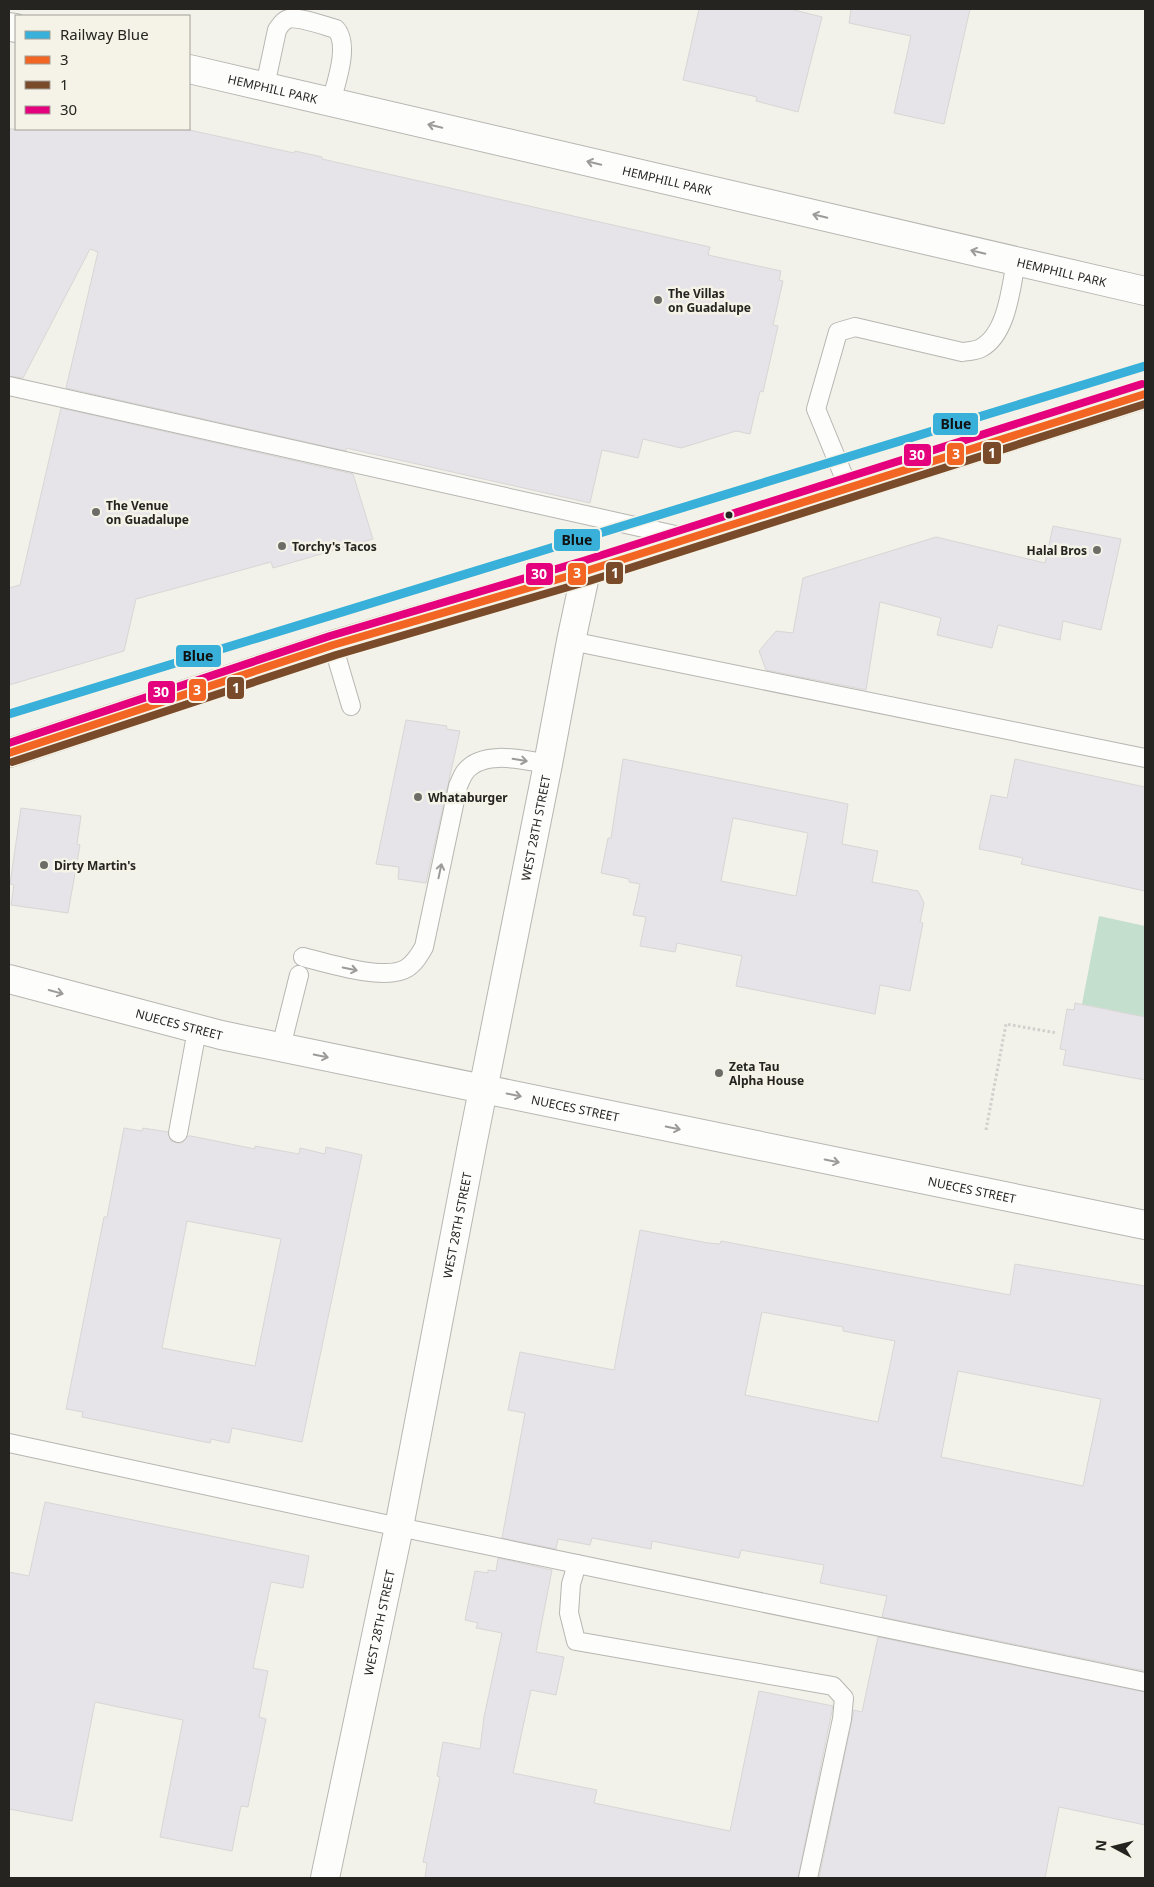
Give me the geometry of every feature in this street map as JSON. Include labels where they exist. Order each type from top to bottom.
[{"type":"main road","points":[[9,753],[333,645],[586,571],[1145,394]]},
{"type":"street","name":"HEMPHILL PARK","points":[[190,68],[1145,291]]},
{"type":"street","name":"WEST 28TH STREET","points":[[326,1878],[399,1527],[483,1089],[586,571]]},
{"type":"street","name":"NUECES STREET","points":[[9,979],[197,1030],[1145,1225]]},
{"type":"lane","points":[[265,86],[277,30],[289,18],[298,19],[336,30],[340,34],[343,46],[331,102]]},
{"type":"lane","points":[[849,489],[816,409],[838,332],[855,327],[962,352],[980,349],[995,338],[1003,320],[1016,261]]},
{"type":"lane","points":[[9,386],[689,539]]},
{"type":"lane","points":[[571,641],[1145,758]]},
{"type":"lane","points":[[333,645],[352,706]]},
{"type":"lane","points":[[303,957],[356,970],[393,973],[407,968],[418,958],[424,947],[458,786],[465,772],[476,763],[493,758],[513,758],[548,764]]},
{"type":"lane","points":[[280,1047],[299,975]]},
{"type":"lane","points":[[178,1133],[197,1030]]},
{"type":"lane","points":[[9,1444],[1145,1682]]},
{"type":"lane","points":[[577,1564],[571,1584],[568,1613],[576,1641],[833,1686],[844,1698],[842,1719],[808,1878]]},
{"type":"path","points":[[986,1130],[1006,1024],[1057,1033]]},
{"type":"green space","points":[[1099,916],[1145,926],[1145,1017],[1082,1004]]},
{"type":"building","points":[[699,9],[790,9],[822,17],[798,112],[756,101],[757,97],[683,80]]},
{"type":"building","points":[[851,9],[970,9],[944,124],[894,113],[911,36],[849,23]]},
{"type":"building","name":"The Villas on Guadalupe","points":[[9,129],[190,130],[294,153],[295,151],[322,157],[322,159],[710,247],[708,255],[781,271],[779,280],[783,281],[773,325],[778,326],[763,392],[760,391],[750,434],[736,431],[681,448],[643,439],[638,458],[602,450],[590,503],[346,448],[346,451],[66,388],[98,252],[90,249],[23,378],[9,376]]},
{"type":"building","points":[[61,408],[353,474],[373,539],[273,568],[271,562],[136,599],[124,651],[9,685],[9,588],[20,585]]},
{"type":"building","points":[[1053,526],[1121,539],[1101,630],[1063,621],[1060,640],[998,625],[992,648],[937,635],[941,618],[880,602],[866,690],[766,670],[759,651],[776,631],[793,633],[803,578],[936,537],[1045,563]]},
{"type":"building","name":"Whataburger","points":[[406,720],[447,726],[446,729],[460,731],[426,883],[398,879],[399,867],[376,864]]},
{"type":"building","points":[[623,759],[848,804],[842,844],[878,851],[872,882],[918,891],[924,903],[920,922],[923,923],[910,991],[880,985],[875,1014],[736,986],[742,956],[677,943],[675,952],[640,946],[646,917],[633,915],[640,884],[629,882],[629,879],[601,873],[608,838],[611,838]],"holes":[[[733,818],[808,833],[796,896],[721,881]]]},
{"type":"building","points":[[1015,759],[1145,787],[1145,891],[1021,864],[1023,858],[979,849],[991,795],[1007,798]]},
{"type":"building","name":"Dirty Martin's","points":[[21,808],[81,816],[77,844],[80,845],[68,913],[11,905],[14,885],[10,884]]},
{"type":"building","points":[[1075,1003],[1145,1017],[1145,1080],[1063,1065],[1066,1050],[1060,1049],[1067,1009],[1074,1010]]},
{"type":"building","points":[[124,1128],[142,1131],[143,1128],[168,1132],[171,1141],[177,1143],[182,1143],[188,1136],[191,1136],[255,1149],[255,1146],[299,1154],[300,1148],[325,1154],[326,1147],[362,1155],[302,1442],[232,1428],[229,1443],[211,1439],[210,1443],[82,1417],[83,1412],[66,1409],[104,1217],[107,1217]],"holes":[[[187,1221],[281,1239],[255,1366],[162,1348]]]},
{"type":"building","points":[[640,1230],[708,1243],[720,1244],[721,1241],[1010,1295],[1015,1264],[1145,1286],[1145,1671],[882,1617],[887,1596],[820,1583],[824,1565],[741,1550],[739,1558],[652,1541],[651,1549],[592,1538],[590,1545],[558,1539],[556,1549],[502,1538],[525,1413],[508,1410],[520,1352],[614,1370]],"holes":[[[762,1312],[843,1327],[843,1331],[895,1341],[878,1422],[745,1395]],[[958,1371],[1101,1399],[1083,1486],[941,1457]]]},
{"type":"building","points":[[45,1502],[309,1556],[303,1588],[271,1582],[253,1668],[268,1671],[259,1717],[266,1719],[248,1807],[241,1806],[232,1851],[160,1837],[183,1720],[95,1702],[72,1821],[9,1809],[9,1572],[29,1576]]},
{"type":"building","points":[[498,1558],[552,1570],[536,1652],[564,1657],[556,1695],[531,1690],[513,1773],[597,1790],[594,1803],[730,1831],[759,1691],[833,1706],[798,1878],[425,1878],[427,1863],[423,1862],[440,1777],[437,1776],[443,1742],[480,1749],[484,1717],[502,1633],[476,1628],[478,1623],[465,1620],[475,1571],[488,1573],[488,1570],[496,1571]]},
{"type":"building","points":[[878,1637],[1145,1692],[1145,1825],[1059,1807],[1045,1878],[819,1878],[854,1710],[862,1712]]},
{"type":"rail line","name":"Blue","points":[[9,714],[1145,366]]},
{"type":"transit line","name":"30","points":[[9,743],[330,636],[583,561],[1142,384]]},
{"type":"transit line","name":"3","points":[[9,753],[333,645],[586,571],[1145,394]]},
{"type":"transit line","name":"1","points":[[12,762],[336,655],[589,581],[1145,404]]},
{"type":"place","name":"The Villas on Guadalupe","points":[[658,300]]},
{"type":"place","name":"The Venue on Guadalupe","points":[[96,512]]},
{"type":"place","name":"Torchy's Tacos","points":[[282,546]]},
{"type":"place","name":"Halal Bros","points":[[1097,550]]},
{"type":"place","name":"Whataburger","points":[[418,797]]},
{"type":"place","name":"Dirty Martin's","points":[[44,865]]},
{"type":"place","name":"Zeta Tau Alpha House","points":[[719,1073]]}]
